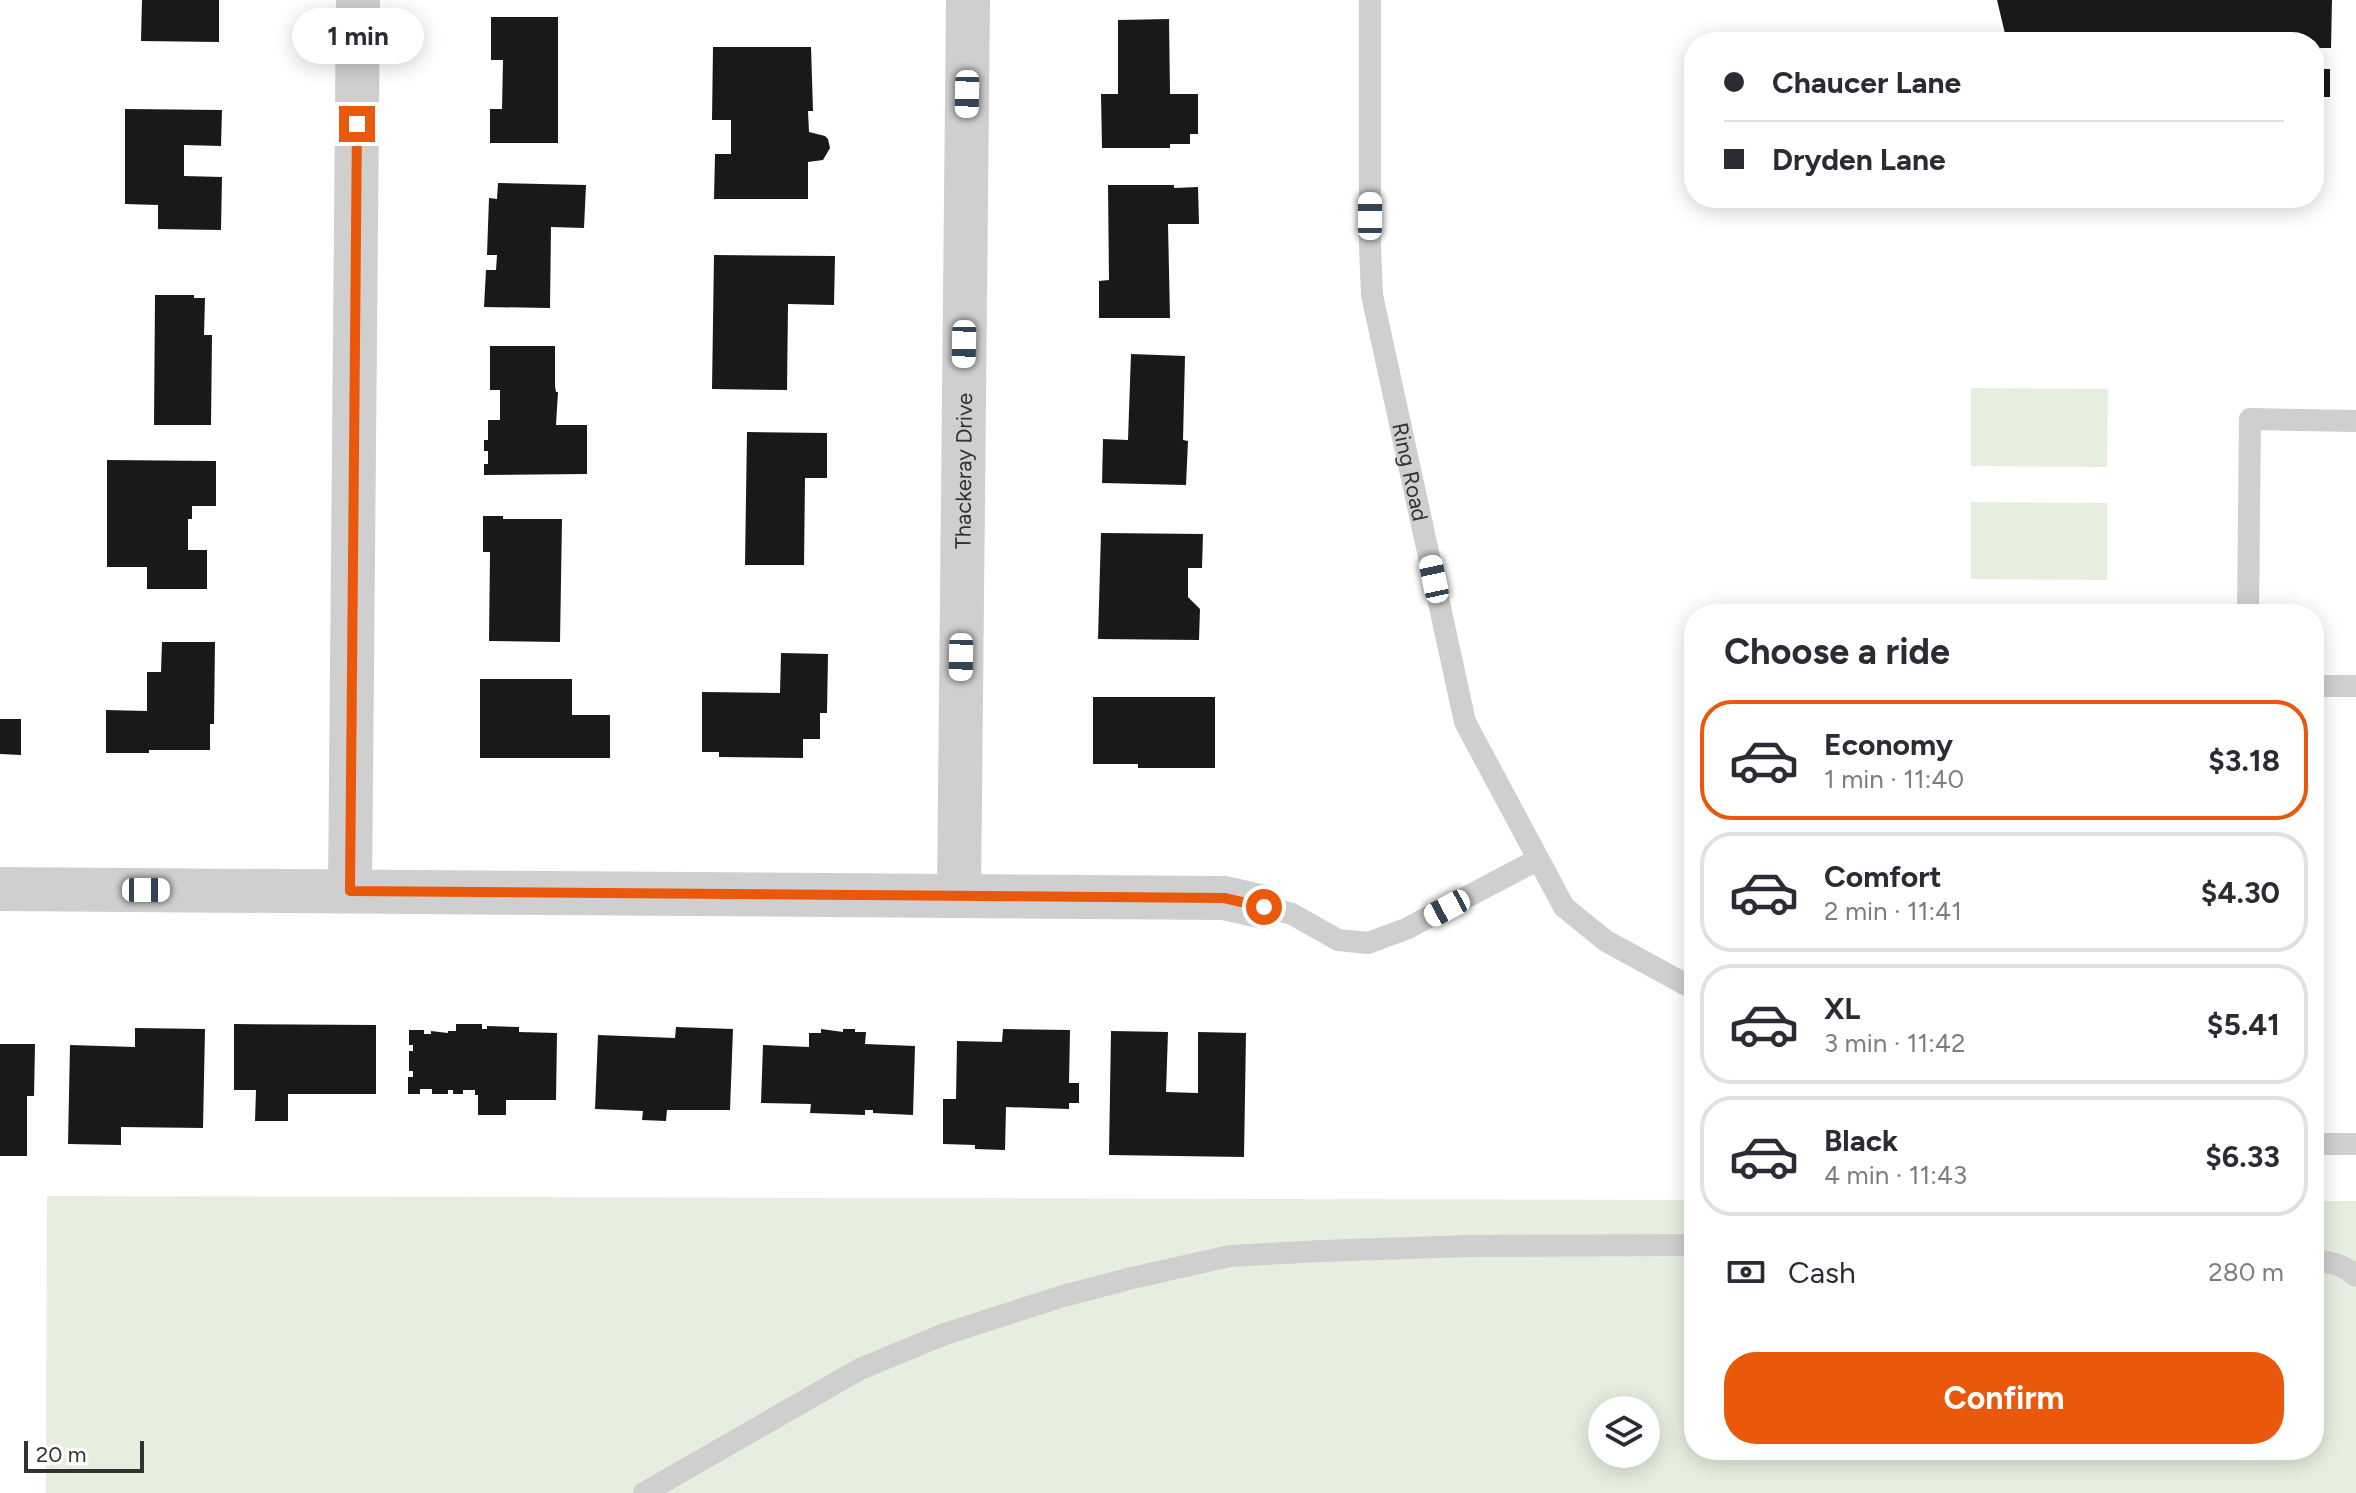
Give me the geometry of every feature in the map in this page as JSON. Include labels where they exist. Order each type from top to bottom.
[{"type":"street","points":[[350,891],[358,0]]},
{"type":"street","name":"Thackeray Drive","points":[[959,895],[968,0]]},
{"type":"street","points":[[0,889],[1224,898],[1264,907]]},
{"type":"lane","name":"Ring Road","points":[[1370,0],[1372,295],[1465,722],[1564,907],[1606,941],[1684,984]]},
{"type":"lane","points":[[2248,604],[2250,419],[2356,421]]},
{"type":"lane","points":[[2324,686],[2356,686]]},
{"type":"lane","points":[[1264,907],[1292,914],[1338,940],[1368,943],[1406,929],[1537,860]]},
{"type":"lane","points":[[2324,1144],[2356,1144]]},
{"type":"lane","points":[[644,1493],[860,1369],[960,1329],[1132,1278],[1230,1256],[1468,1246],[1684,1245]]},
{"type":"lane","points":[[2324,1261],[2356,1276]]},
{"type":"green space","points":[[1971,388],[2108,389],[2107,467],[1971,466]]},
{"type":"green space","points":[[1971,502],[2107,503],[2107,580],[1971,579]]},
{"type":"green space","points":[[47,1196],[1684,1200],[1684,1460],[2324,1460],[2324,1201],[2356,1201],[2356,1493],[46,1493]]},
{"type":"building","points":[[142,0],[219,0],[219,42],[141,41]]},
{"type":"building","points":[[1997,0],[2332,0],[2331,48],[2324,48],[2324,32],[2005,32]]},
{"type":"building","points":[[491,17],[558,17],[558,143],[490,143],[490,109],[502,109],[503,60],[491,60]]},
{"type":"building","points":[[1169,19],[1170,94],[1198,94],[1198,134],[1190,134],[1190,144],[1170,144],[1170,148],[1102,148],[1101,94],[1118,94],[1118,20]]},
{"type":"building","points":[[713,47],[811,47],[813,111],[808,111],[809,132],[825,136],[830,148],[823,160],[808,162],[808,199],[714,199],[715,154],[731,154],[731,120],[712,120]]},
{"type":"building","points":[[2324,69],[2330,69],[2330,97],[2324,97]]},
{"type":"building","points":[[125,109],[222,110],[221,146],[184,145],[184,176],[222,177],[221,230],[158,229],[158,205],[125,204]]},
{"type":"building","points":[[498,183],[586,185],[584,228],[551,227],[550,308],[484,307],[486,270],[496,270],[497,255],[487,255],[489,198],[497,199]]},
{"type":"building","points":[[1108,185],[1198,187],[1199,224],[1168,224],[1170,318],[1099,318],[1099,281],[1109,280]]},
{"type":"building","points":[[714,255],[835,256],[834,305],[788,304],[787,390],[712,389]]},
{"type":"building","points":[[155,295],[205,298],[204,335],[212,335],[211,425],[154,425]]},
{"type":"building","points":[[490,346],[555,346],[555,386],[558,392],[556,425],[587,425],[587,474],[484,475],[484,464],[488,464],[484,440],[488,440],[488,420],[500,420],[500,390],[490,390]]},
{"type":"building","points":[[1131,354],[1185,356],[1183,440],[1188,441],[1186,485],[1102,483],[1103,439],[1128,440]]},
{"type":"building","points":[[747,432],[827,433],[827,478],[805,478],[804,565],[745,565]]},
{"type":"building","points":[[107,460],[216,461],[216,506],[192,506],[192,519],[188,519],[188,550],[207,550],[207,589],[147,589],[147,567],[107,567]]},
{"type":"building","points":[[483,516],[562,519],[560,642],[489,641],[490,552],[483,552]]},
{"type":"building","points":[[1101,533],[1203,534],[1202,568],[1188,568],[1188,597],[1200,609],[1199,640],[1098,639]]},
{"type":"building","points":[[162,642],[215,642],[214,724],[210,724],[210,750],[106,753],[106,710],[147,711],[147,672],[161,672]]},
{"type":"building","points":[[781,653],[828,654],[827,713],[820,713],[820,739],[803,739],[803,758],[719,757],[719,752],[702,752],[702,692],[780,693]]},
{"type":"building","points":[[480,679],[572,679],[572,715],[610,715],[610,758],[480,758]]},
{"type":"building","points":[[1093,697],[1215,697],[1215,768],[1138,768],[1138,764],[1093,764]]},
{"type":"building","points":[[0,719],[21,719],[21,755],[0,754]]},
{"type":"building","points":[[234,1024],[376,1025],[376,1094],[288,1094],[288,1121],[255,1121],[256,1090],[234,1090]]},
{"type":"building","points":[[456,1024],[482,1024],[482,1029],[487,1029],[487,1026],[519,1027],[519,1032],[557,1033],[556,1100],[506,1100],[506,1115],[478,1115],[475,1090],[463,1090],[463,1094],[453,1094],[453,1090],[448,1090],[448,1094],[432,1094],[432,1089],[420,1089],[420,1094],[408,1094],[408,1077],[413,1077],[413,1071],[409,1071],[409,1051],[413,1051],[413,1045],[409,1045],[409,1030],[424,1030],[424,1034],[431,1034],[431,1031],[448,1033],[456,1031]]},
{"type":"building","points":[[676,1027],[733,1029],[730,1110],[667,1110],[666,1121],[642,1120],[643,1111],[595,1109],[598,1035],[675,1038]]},
{"type":"building","points":[[135,1028],[205,1029],[203,1128],[121,1127],[121,1145],[68,1144],[70,1045],[135,1047]]},
{"type":"building","points":[[821,1029],[866,1032],[865,1044],[915,1046],[913,1115],[873,1113],[873,1110],[865,1110],[865,1115],[810,1113],[811,1104],[761,1103],[763,1045],[809,1047],[809,1033],[821,1033]]},
{"type":"building","points":[[1003,1029],[1070,1030],[1069,1083],[1079,1083],[1079,1103],[1069,1103],[1069,1109],[1006,1107],[1005,1150],[943,1144],[943,1099],[956,1099],[957,1041],[1002,1042]]},
{"type":"building","points":[[1111,1031],[1168,1032],[1166,1092],[1198,1093],[1198,1032],[1246,1033],[1244,1157],[1109,1155]]},
{"type":"building","points":[[0,1044],[35,1044],[34,1096],[27,1096],[27,1156],[0,1156]]},
{"type":"route","points":[[357,124],[350,891],[1224,898],[1264,907]]}]
